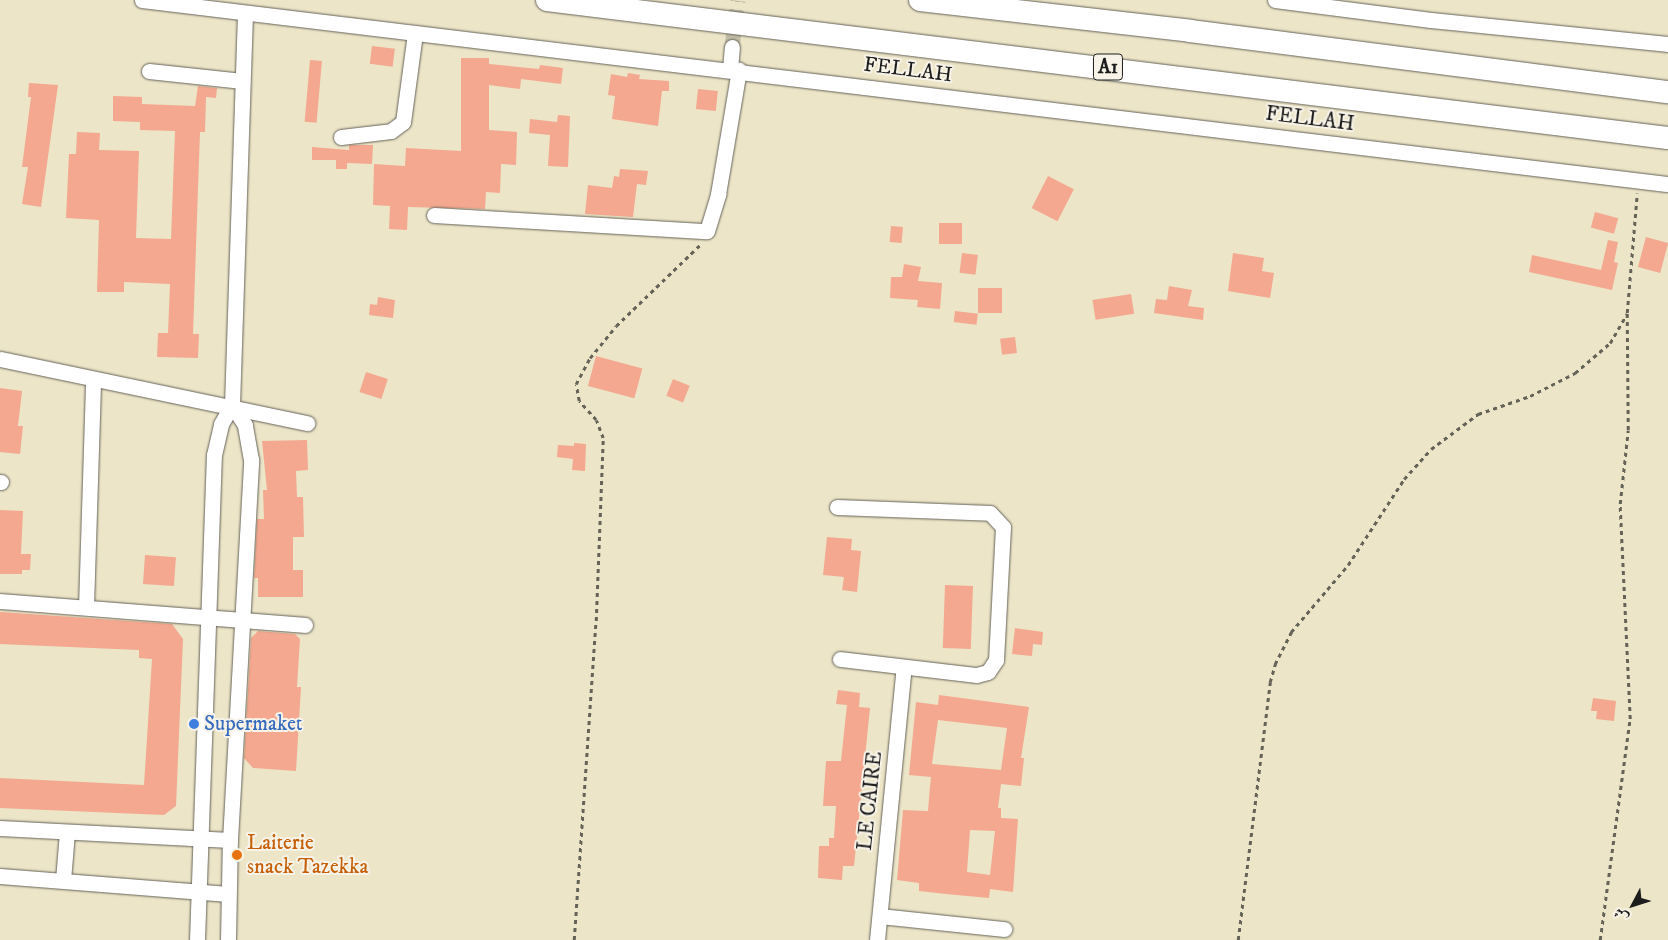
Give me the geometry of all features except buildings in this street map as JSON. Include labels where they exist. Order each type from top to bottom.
[{"type":"highway","name":"A1","points":[[547,0],[1668,138]]},
{"type":"highway","name":"A1","points":[[920,0],[1190,31],[1668,92]]},
{"type":"street","name":"FELLAH","points":[[142,0],[245,14],[734,70],[1668,184]]},
{"type":"street","points":[[1275,0],[1431,20],[1668,44]]},
{"type":"street","points":[[196,940],[215,444],[221,424],[232,405],[245,14]]},
{"type":"street","points":[[341,137],[391,131],[403,122],[415,33]]},
{"type":"street","points":[[434,215],[707,231],[718,194],[734,70],[732,47]]},
{"type":"street","points":[[149,71],[242,81]]},
{"type":"street","points":[[0,359],[93,379],[232,405],[307,423]]},
{"type":"street","points":[[86,607],[93,379]]},
{"type":"street","points":[[228,940],[230,840],[251,448],[245,425],[232,405]]},
{"type":"street","points":[[837,507],[990,513],[1004,527],[996,660],[992,668],[976,675],[840,659]]},
{"type":"street","points":[[0,601],[305,625]]},
{"type":"street","name":"LE CAIRE","points":[[877,940],[904,667]]},
{"type":"street","points":[[0,828],[230,840]]},
{"type":"street","points":[[63,880],[67,832]]},
{"type":"street","points":[[0,876],[228,894]]},
{"type":"street","points":[[880,916],[1004,929]]},
{"type":"path","points":[[1600,940],[1630,719],[1620,504],[1628,430],[1627,313],[1638,180]]},
{"type":"path","points":[[574,940],[596,621],[603,438],[596,420],[579,401],[576,384],[601,343],[697,250],[707,231]]},
{"type":"path","points":[[1238,940],[1270,682],[1275,664],[1292,632],[1348,565],[1404,479],[1431,449],[1478,414],[1530,396],[1575,374],[1610,343],[1627,313]]},
{"type":"tunnel","points":[[732,47],[738,0]]},
{"type":"place","name":"Supermaket","points":[[194,724]]},
{"type":"place","name":"Laiterie snack Tazekka","points":[[237,855]]}]
